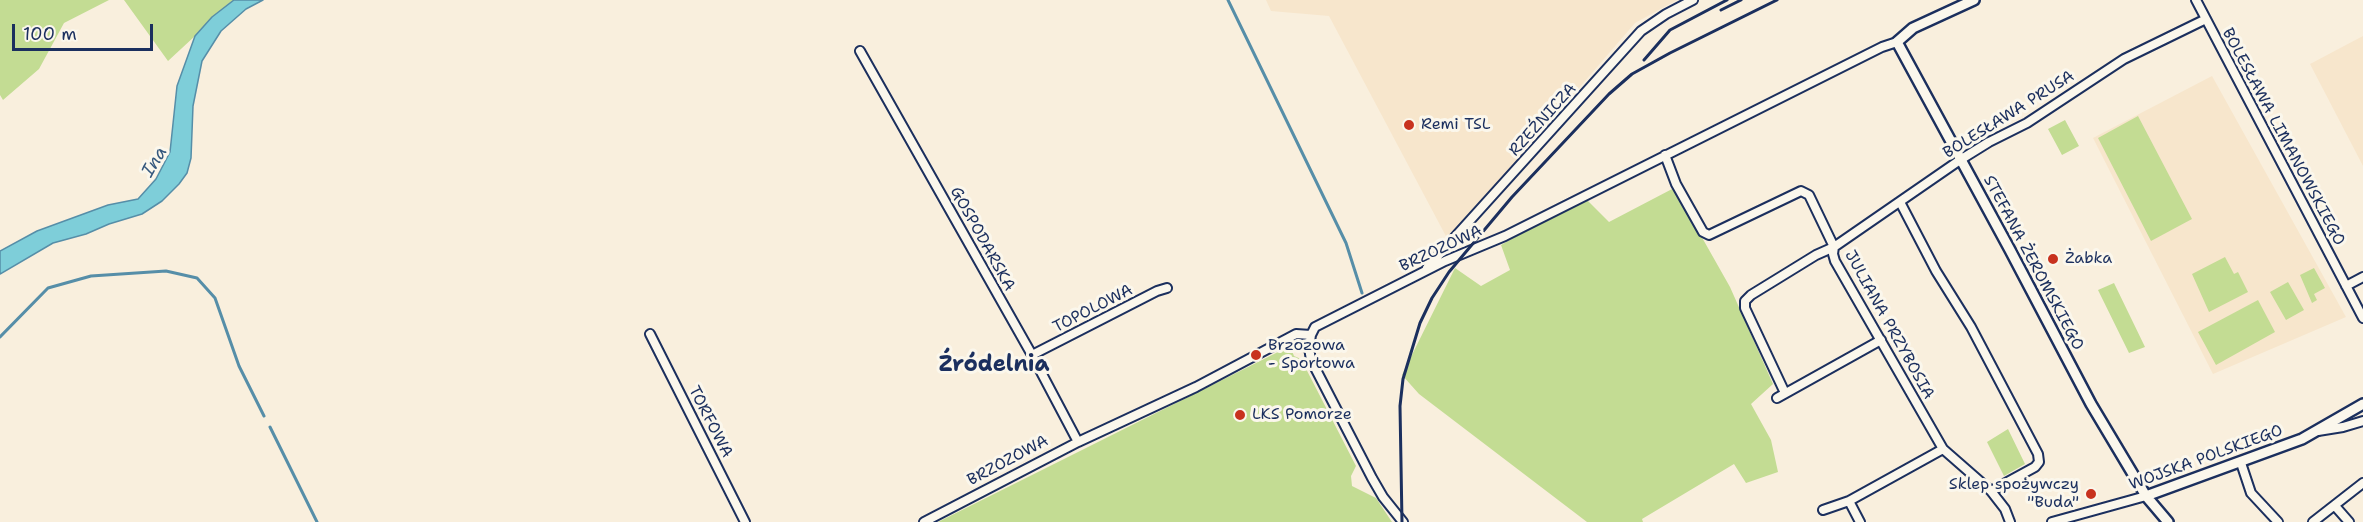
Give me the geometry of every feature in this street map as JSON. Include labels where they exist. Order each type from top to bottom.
[{"type":"street","name":"RZEŹNICZA","points":[[1424,272],[1641,31],[1666,14],[1693,0]]},
{"type":"street","name":"BRZOZOWA","points":[[924,522],[1078,442],[1196,387],[1296,334],[1311,335],[1315,327],[1424,272],[1505,236],[1882,47],[1897,42],[1913,28],[1974,0]]},
{"type":"street","name":"BOLESŁAWA LIMANOWSKIEGO","points":[[2196,0],[2363,318]]},
{"type":"street","name":"BOLESŁAWA PRUSA","points":[[1785,393],[1745,308],[1745,301],[1751,295],[1834,247],[1960,160],[2027,123],[2124,59],[2206,19]]},
{"type":"street","name":"STEFANA ŻEROMSKIEGO","points":[[1897,42],[2076,376],[2146,496],[2168,522]]},
{"type":"street","name":"GOSPODARSKA","points":[[860,51],[1032,355],[1078,442]]},
{"type":"street","name":"JULIANA PRZYBOSIA","points":[[1665,155],[1676,184],[1703,232],[1709,235],[1801,191],[1809,195],[1834,247],[1835,261],[1943,449],[1991,491],[2005,509],[2010,522]]},
{"type":"street","points":[[1900,202],[1936,271],[1971,327],[2038,454],[2039,462],[2035,467],[1991,491]]},
{"type":"street","points":[[2346,286],[2363,277]]},
{"type":"street","name":"TOPOLOWA","points":[[1032,355],[1167,288]]},
{"type":"street","name":"TORFOWA","points":[[650,334],[745,522]]},
{"type":"street","points":[[1311,335],[1309,348],[1311,360],[1372,478],[1383,497],[1403,522]]},
{"type":"street","points":[[1777,398],[1881,340]]},
{"type":"street","name":"WOJSKA POLSKIEGO","points":[[2052,522],[2146,496],[2241,463],[2318,431],[2363,404]]},
{"type":"street","points":[[2318,431],[2343,428],[2363,421]]},
{"type":"street","points":[[1823,510],[1849,501],[1943,449]]},
{"type":"street","points":[[2241,463],[2251,494],[2278,522]]},
{"type":"street","points":[[2313,522],[2363,483]]},
{"type":"street","points":[[1849,501],[1860,522]]},
{"type":"street","points":[[2335,506],[2349,522]]},
{"type":"shaded area","points":[[1266,0],[1677,0],[1635,23],[1448,240],[1329,16],[1271,11]]},
{"type":"shaded area","points":[[2363,36],[2363,166],[2310,64]]},
{"type":"shaded area","points":[[2212,76],[2346,317],[2213,374],[2093,138]]},
{"type":"green space","points":[[0,0],[109,0],[64,23],[39,69],[3,100],[0,95]]},
{"type":"green space","points":[[124,0],[234,0],[212,17],[168,61]]},
{"type":"green space","points":[[2138,116],[2192,219],[2151,241],[2098,138]]},
{"type":"green space","points":[[2065,120],[2079,146],[2062,155],[2048,129]]},
{"type":"green space","points":[[1674,188],[1730,287],[1773,384],[1751,404],[1771,440],[1778,472],[1746,483],[1734,464],[1642,519],[1643,522],[1587,522],[1419,394],[1402,375],[1455,268],[1481,286],[1510,270],[1501,245],[1585,198],[1609,222]]},
{"type":"green space","points":[[2225,257],[2234,274],[2238,272],[2248,292],[2209,312],[2192,274]]},
{"type":"green space","points":[[2314,268],[2325,288],[2314,294],[2317,300],[2312,303],[2300,275]]},
{"type":"green space","points":[[2288,282],[2304,310],[2286,320],[2270,292]]},
{"type":"green space","points":[[2114,283],[2145,347],[2129,353],[2098,290]]},
{"type":"green space","points":[[2258,300],[2275,332],[2216,365],[2198,332]]},
{"type":"green space","name":"LKS Pomorze","points":[[1290,346],[1294,356],[1301,359],[1356,466],[1351,476],[1352,486],[1376,498],[1392,522],[938,522]]},
{"type":"green space","points":[[2008,429],[2025,464],[2004,476],[1987,442]]},
{"type":"water","points":[[234,0],[263,0],[246,9],[221,31],[202,61],[193,106],[191,158],[187,173],[179,184],[162,201],[142,214],[53,243],[0,274],[0,251],[37,231],[108,205],[138,199],[156,179],[170,152],[177,86],[195,36],[212,17]]},
{"type":"waterway","points":[[1228,0],[1346,243],[1362,293]]},
{"type":"waterway","points":[[0,337],[48,288],[91,276],[166,271],[197,278],[215,298],[239,366],[264,416]]},
{"type":"waterway","points":[[270,427],[317,522]]},
{"type":"railway","points":[[1644,60],[1670,30],[1727,0]]},
{"type":"railway","points":[[1721,10],[1741,0]]},
{"type":"railway","points":[[1402,522],[1400,406],[1403,379],[1420,323],[1432,298],[1449,272],[1512,197],[1609,94],[1632,74],[1777,0]]},
{"type":"place","name":"Remi TSL","points":[[1409,125]]},
{"type":"place","name":"Żabka","points":[[2053,259]]},
{"type":"place","name":"Brzozowa - Sportowa","points":[[1256,355]]},
{"type":"place","name":"LKS Pomorze","points":[[1240,415]]},
{"type":"place","name":"Sklep spożywczy \"Buda\"","points":[[2091,494]]},
{"type":"district","name":"Źródelnia","points":[[994,365]]},
{"type":"water label","name":"Ina","points":[[155,162]]}]
